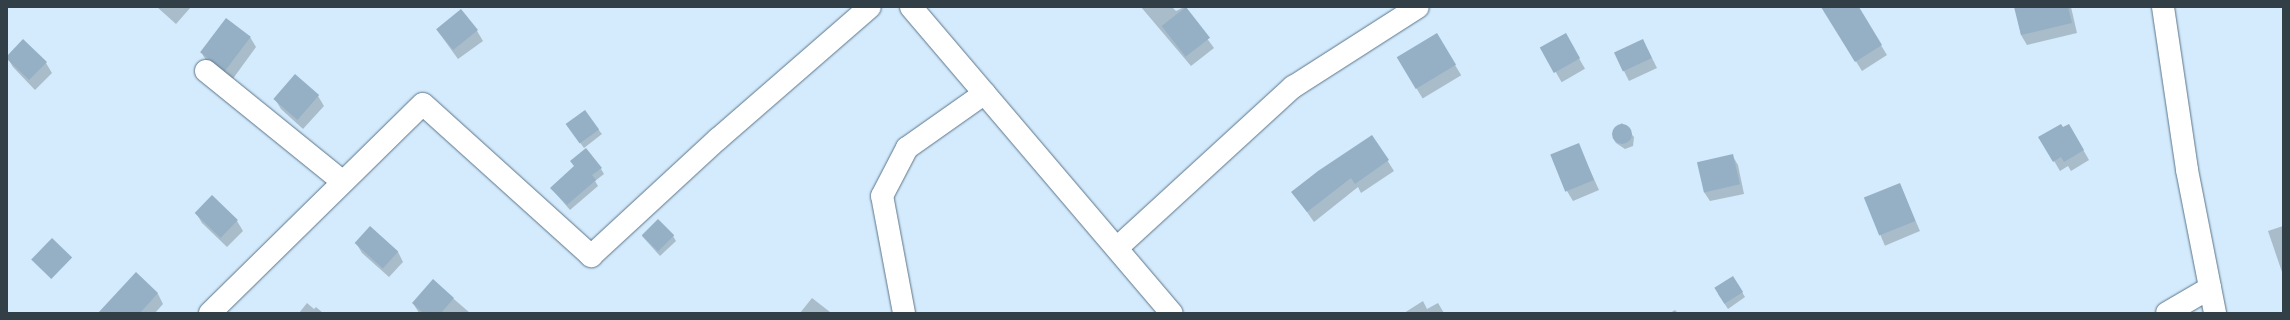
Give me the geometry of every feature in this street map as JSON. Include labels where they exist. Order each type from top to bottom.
[{"type":"street","points":[[210,313],[423,104],[591,256],[718,139],[870,7]]},
{"type":"street","points":[[911,7],[1172,313]]},
{"type":"street","points":[[1117,248],[1293,87],[1418,7]]},
{"type":"street","points":[[2163,7],[2187,170],[2215,313]]},
{"type":"street","points":[[206,71],[342,182]]},
{"type":"street","points":[[904,313],[882,196],[906,148],[985,93]]},
{"type":"street","points":[[2167,313],[2210,288]]},
{"type":"building","points":[[1186,7],[1210,38],[1186,57],[1162,26]]},
{"type":"building","points":[[1821,7],[1859,7],[1882,45],[1855,62]]},
{"type":"building","points":[[2014,7],[2068,7],[2072,23],[2021,35]]},
{"type":"building","points":[[461,9],[478,30],[453,50],[436,29]]},
{"type":"building","points":[[226,18],[251,37],[225,71],[200,52]]},
{"type":"building","points":[[1437,33],[1456,65],[1416,89],[1397,57]]},
{"type":"building","points":[[1566,33],[1580,58],[1554,73],[1540,48]]},
{"type":"building","points":[[23,39],[47,62],[29,80],[7,59],[7,56]]},
{"type":"building","points":[[1643,39],[1652,58],[1623,72],[1614,53]]},
{"type":"building","points":[[295,74],[319,95],[298,120],[273,99]]},
{"type":"building","points":[[585,110],[599,129],[580,144],[566,124]]},
{"type":"building","points":[[1622,124],[1629,127],[1632,134],[1629,141],[1622,144],[1615,141],[1612,134],[1615,127]]},
{"type":"building","points":[[2061,124],[2063,127],[2069,124],[2084,150],[2064,162],[2061,157],[2053,162],[2038,137]]},
{"type":"building","points":[[1372,135],[1389,160],[1355,184],[1351,178],[1307,212],[1291,192],[1318,171]]},
{"type":"building","points":[[1579,143],[1594,180],[1565,192],[1550,155]]},
{"type":"building","points":[[586,148],[602,168],[592,175],[596,180],[567,205],[550,188],[574,166],[570,161]]},
{"type":"building","points":[[1733,154],[1740,184],[1704,193],[1697,162]]},
{"type":"building","points":[[1900,183],[1915,221],[1879,236],[1864,198]]},
{"type":"building","points":[[212,195],[238,220],[221,238],[195,213]]},
{"type":"building","points":[[658,219],[674,235],[658,252],[642,235]]},
{"type":"building","points":[[370,226],[398,251],[383,269],[355,243]]},
{"type":"building","points":[[52,238],[72,257],[51,279],[31,260]]},
{"type":"building","points":[[136,272],[158,293],[140,313],[98,313]]},
{"type":"building","points":[[1733,276],[1743,292],[1724,304],[1714,288]]},
{"type":"building","points":[[433,279],[454,298],[441,313],[423,313],[412,303]]}]
